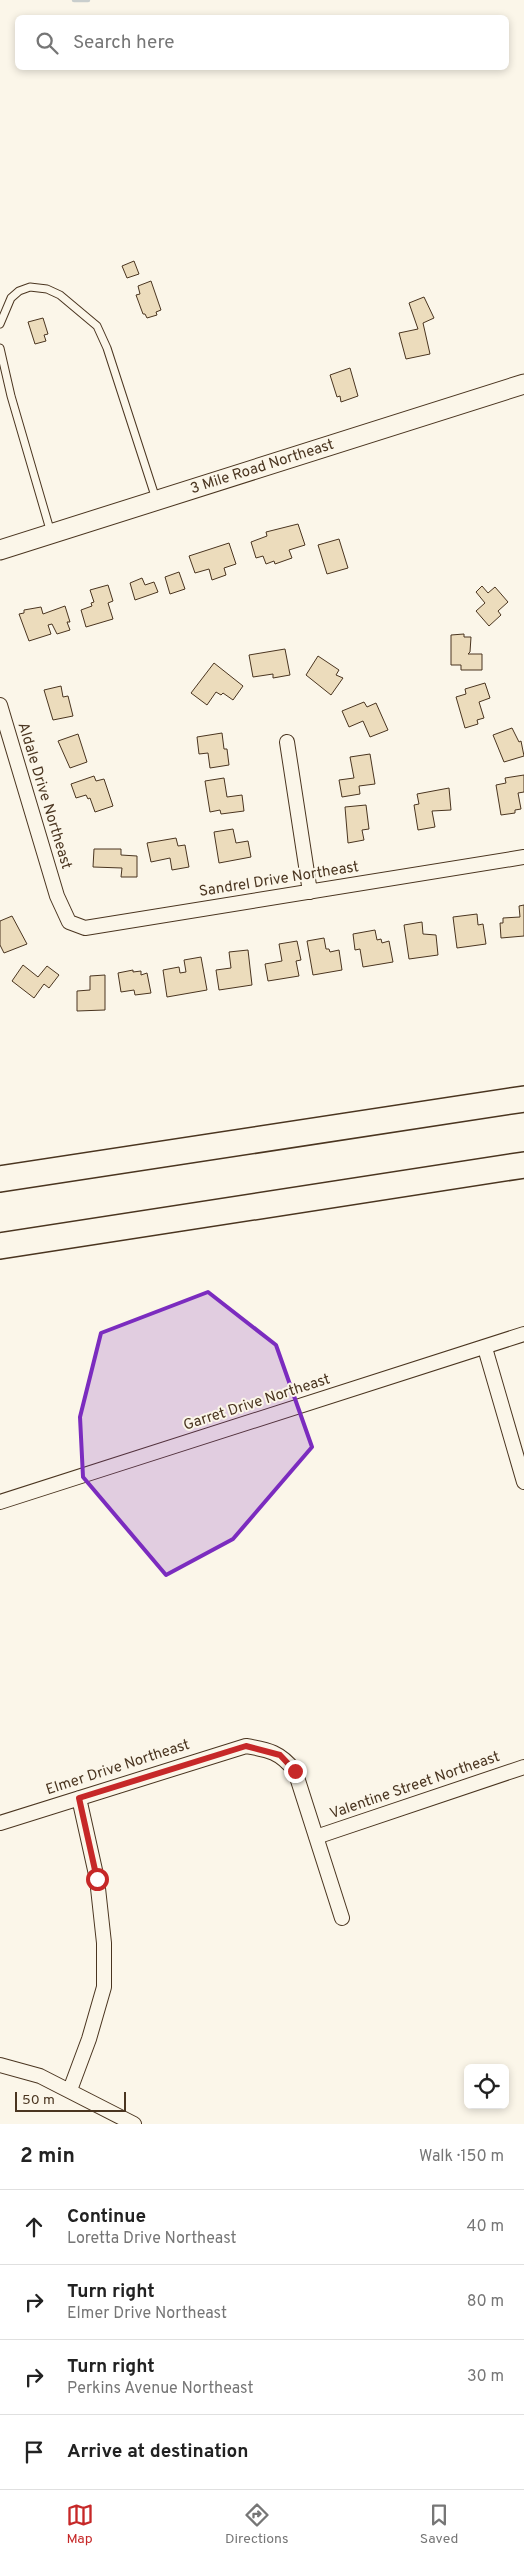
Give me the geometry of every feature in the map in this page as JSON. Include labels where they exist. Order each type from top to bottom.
[{"type":"highway","points":[[0,1179],[524,1099]]},
{"type":"highway","points":[[0,1246],[524,1165]]},
{"type":"main road","name":"3 Mile Road Northeast","points":[[0,550],[524,384]]},
{"type":"street","name":"Aldale Drive Northeast","points":[[0,705],[57,896]]},
{"type":"street","points":[[287,742],[310,892]]},
{"type":"street","name":"Sandrel Drive Northeast","points":[[57,896],[69,922],[85,928],[524,858]]},
{"type":"street","name":"Garret Drive Northeast","points":[[0,1502],[524,1334]]},
{"type":"street","points":[[485,1348],[524,1482]]},
{"type":"street","name":"Elmer Drive Northeast","points":[[0,1823],[246,1746],[268,1750],[286,1760],[295,1771],[316,1836]]},
{"type":"street","name":"Valentine Street Northeast","points":[[316,1836],[524,1767]]},
{"type":"street","points":[[70,2090],[89,2039],[104,1987],[104,1943],[97,1879],[79,1798]]},
{"type":"street","points":[[316,1836],[342,1918]]},
{"type":"street","points":[[0,2065],[40,2076],[134,2124]]},
{"type":"lane","points":[[0,324],[11,298],[19,291],[40,287],[60,295],[97,326],[107,348],[157,501]]},
{"type":"lane","points":[[0,348],[13,404],[51,534]]},
{"type":"highlighted area","points":[[208,1292],[276,1345],[312,1447],[233,1539],[166,1575],[83,1477],[80,1417],[101,1333]]},
{"type":"building","points":[[134,261],[139,274],[127,278],[122,266]]},
{"type":"building","points":[[151,281],[161,310],[156,312],[157,315],[147,318],[143,314],[136,295],[140,294],[138,286]]},
{"type":"building","points":[[424,297],[434,318],[423,323],[430,354],[406,359],[399,333],[418,329],[409,303]]},
{"type":"building","points":[[43,318],[48,334],[44,335],[46,341],[35,344],[28,322]]},
{"type":"building","points":[[350,368],[358,396],[341,402],[340,396],[337,397],[330,375]]},
{"type":"building","points":[[298,524],[305,545],[289,550],[292,558],[275,564],[274,561],[266,564],[263,556],[256,558],[251,542],[267,536],[266,532]]},
{"type":"building","points":[[339,539],[348,568],[327,574],[318,545]]},
{"type":"building","points":[[229,543],[236,564],[224,568],[226,575],[212,580],[209,569],[195,573],[189,556]]},
{"type":"building","points":[[179,572],[185,589],[170,594],[165,577]]},
{"type":"building","points":[[142,578],[145,585],[154,582],[158,592],[135,600],[130,583]]},
{"type":"building","points":[[108,585],[113,601],[108,603],[113,619],[86,627],[81,610],[92,606],[91,603],[94,602],[90,590]]},
{"type":"building","points":[[482,586],[488,593],[495,587],[508,602],[498,611],[501,615],[489,626],[476,611],[485,603],[476,592]]},
{"type":"building","points":[[65,606],[70,622],[67,622],[70,630],[57,634],[52,624],[48,625],[51,634],[29,641],[19,614],[24,613],[24,610],[41,607],[43,614]]},
{"type":"building","points":[[464,634],[464,637],[471,637],[470,652],[468,654],[482,654],[482,670],[461,670],[461,665],[451,665],[451,635]]},
{"type":"building","points":[[285,649],[290,675],[273,678],[273,674],[253,677],[249,655]]},
{"type":"building","points":[[318,656],[339,670],[336,675],[343,678],[331,695],[306,675]]},
{"type":"building","points":[[214,663],[243,686],[233,700],[223,693],[221,695],[216,692],[207,705],[191,693]]},
{"type":"building","points":[[485,683],[490,698],[479,702],[484,718],[477,720],[478,724],[465,728],[456,697],[466,694],[465,689]]},
{"type":"building","points":[[61,686],[63,697],[68,696],[73,716],[53,720],[44,690]]},
{"type":"building","points":[[364,702],[367,707],[376,703],[388,730],[370,737],[363,721],[349,727],[342,711]]},
{"type":"building","points":[[512,728],[519,742],[521,741],[524,756],[504,762],[493,735]]},
{"type":"building","points":[[222,733],[229,765],[210,768],[208,753],[199,754],[197,737]]},
{"type":"building","points":[[78,734],[87,762],[70,768],[58,741]]},
{"type":"building","points":[[370,754],[375,784],[359,786],[360,794],[342,797],[339,780],[354,778],[350,757]]},
{"type":"building","points":[[524,775],[524,792],[518,793],[521,809],[515,810],[515,813],[501,815],[496,785],[506,783],[505,778]]},
{"type":"building","points":[[94,776],[96,781],[104,779],[113,806],[95,812],[90,798],[88,799],[86,795],[76,798],[71,784]]},
{"type":"building","points":[[224,778],[227,797],[242,795],[244,811],[221,814],[220,810],[210,812],[205,781]]},
{"type":"building","points":[[449,788],[451,810],[432,811],[435,827],[418,830],[414,805],[419,804],[417,794]]},
{"type":"building","points":[[366,805],[369,829],[362,830],[364,840],[348,843],[345,807]]},
{"type":"building","points":[[233,829],[236,843],[248,841],[251,857],[219,863],[214,832]]},
{"type":"building","points":[[176,838],[178,846],[185,845],[189,867],[172,870],[170,858],[151,862],[147,843]]},
{"type":"building","points":[[94,849],[121,849],[121,855],[137,856],[137,877],[121,877],[122,868],[93,867]]},
{"type":"building","points":[[524,905],[524,936],[501,938],[500,923],[503,923],[503,918],[520,917],[519,906]]},
{"type":"building","points":[[477,914],[478,925],[483,924],[486,944],[457,948],[453,917]]},
{"type":"building","points":[[12,916],[27,944],[4,953],[0,945],[0,921]]},
{"type":"building","points":[[422,922],[423,934],[436,935],[438,955],[409,959],[404,925]]},
{"type":"building","points":[[375,930],[377,940],[381,939],[382,943],[389,941],[393,962],[363,967],[360,949],[355,950],[353,934]]},
{"type":"building","points":[[324,938],[326,949],[329,949],[330,952],[339,950],[342,970],[313,975],[307,941]]},
{"type":"building","points":[[297,941],[301,960],[296,961],[299,976],[268,981],[265,964],[282,961],[279,944]]},
{"type":"building","points":[[248,950],[252,985],[219,990],[216,970],[231,968],[229,952]]},
{"type":"building","points":[[201,957],[207,990],[167,997],[163,970],[179,967],[180,973],[186,972],[184,960]]},
{"type":"building","points":[[23,965],[38,977],[47,966],[59,975],[49,988],[44,984],[34,998],[12,981]]},
{"type":"building","points":[[133,970],[133,972],[141,971],[141,975],[147,973],[151,993],[135,995],[134,990],[121,992],[118,973]]},
{"type":"building","points":[[105,975],[105,1010],[77,1011],[77,991],[90,990],[90,976]]},
{"type":"waterway","points":[[74,0],[88,0]]},
{"type":"route","points":[[97,1879],[79,1798],[246,1746],[268,1750],[280,1755],[295,1771]]}]
